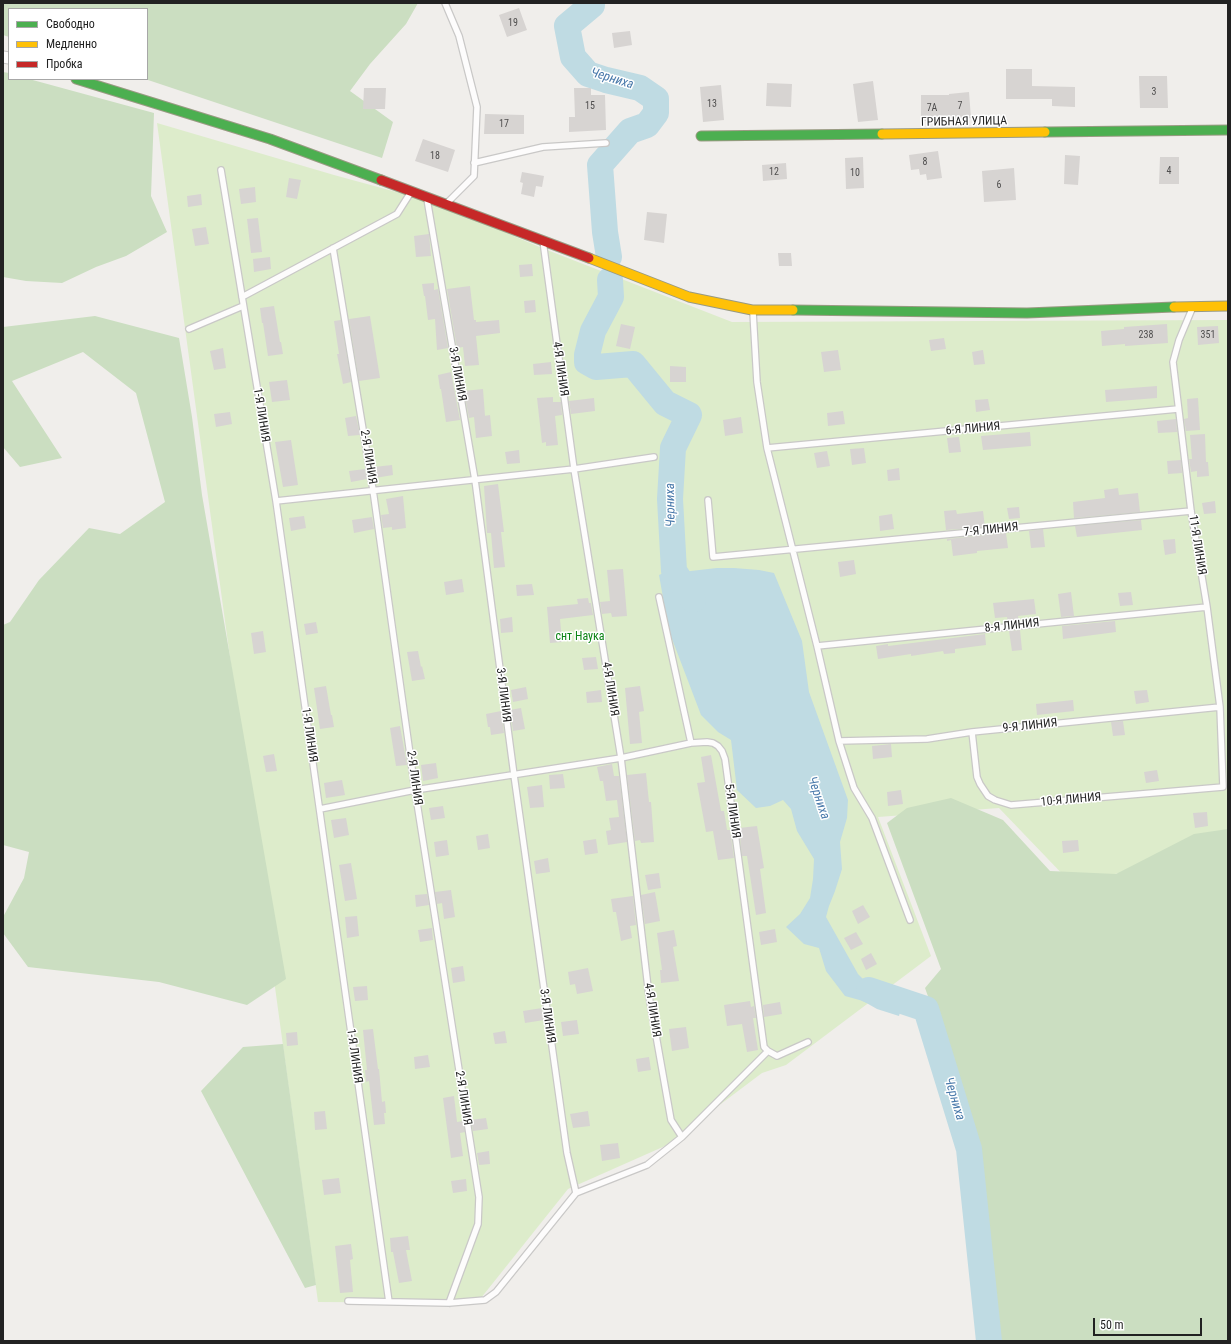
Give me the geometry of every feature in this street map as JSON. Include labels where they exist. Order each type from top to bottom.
[{"type":"street","points":[[79,80],[270,139],[542,240],[689,297],[752,310],[1028,313],[1193,306],[1228,306]]},
{"type":"street","name":"ГРИБНАЯ УЛИЦА","points":[[701,136],[1228,130]]},
{"type":"lane","points":[[445,3],[459,36],[478,107],[474,176],[445,204]]},
{"type":"lane","points":[[474,163],[542,147],[606,143]]},
{"type":"lane","name":"1-Я ЛИНИЯ","points":[[221,170],[276,501],[389,1302]]},
{"type":"lane","points":[[242,297],[397,214],[411,192]]},
{"type":"lane","name":"3-Я ЛИНИЯ","points":[[427,198],[475,480],[514,775],[567,1153],[576,1193]]},
{"type":"lane","name":"4-Я ЛИНИЯ","points":[[542,240],[574,469],[621,758],[649,996],[671,1120],[682,1137]]},
{"type":"lane","name":"2-Я ЛИНИЯ","points":[[333,248],[373,490],[415,790],[479,1197],[478,1224],[449,1303]]},
{"type":"lane","points":[[189,329],[243,306]]},
{"type":"lane","name":"11-Я ЛИНИЯ","points":[[1193,306],[1179,340],[1173,362],[1191,511],[1220,707],[1223,787]]},
{"type":"lane","points":[[752,310],[757,382],[768,448],[839,741],[854,788],[872,818],[910,920]]},
{"type":"lane","name":"6-Я ЛИНИЯ","points":[[768,448],[1178,409]]},
{"type":"lane","points":[[276,501],[574,469],[654,457]]},
{"type":"lane","name":"7-Я ЛИНИЯ","points":[[708,500],[713,557],[792,548],[832,546],[1191,511]]},
{"type":"lane","points":[[320,809],[415,790],[621,758],[691,743],[659,597]]},
{"type":"lane","name":"8-Я ЛИНИЯ","points":[[817,646],[1206,607]]},
{"type":"lane","name":"9-Я ЛИНИЯ","points":[[839,741],[927,739],[972,732],[1220,707]]},
{"type":"lane","name":"10-Я ЛИНИЯ","points":[[972,732],[977,777],[980,784],[988,796],[1011,805],[1223,787]]},
{"type":"lane","name":"5-Я ЛИНИЯ","points":[[691,743],[713,743],[722,751],[725,759],[764,1047],[768,1051]]},
{"type":"lane","points":[[348,1301],[449,1303],[485,1300],[496,1292],[576,1193],[647,1165],[682,1137],[768,1051],[778,1056],[808,1042]]},
{"type":"green space","points":[[3,3],[418,3],[406,24],[370,64],[350,91],[393,122],[382,158],[148,80],[148,8],[8,8],[8,37],[3,35]]},
{"type":"green space","points":[[3,72],[8,73],[8,80],[33,80],[154,113],[151,196],[167,232],[126,256],[96,267],[62,283],[26,281],[3,277]]},
{"type":"green space","name":"снт Наука","points":[[157,123],[334,175],[433,202],[542,248],[732,322],[1228,320],[1228,854],[1070,882],[999,808],[878,817],[931,956],[786,1065],[762,1073],[665,1146],[568,1189],[477,1303],[318,1302]]},
{"type":"green space","points":[[95,316],[179,338],[192,417],[202,495],[286,979],[247,1005],[159,982],[28,967],[3,933],[3,917],[24,878],[29,852],[3,845],[3,625],[10,622],[39,580],[89,528],[120,534],[165,502],[136,393],[83,352],[12,381],[62,458],[20,467],[3,447],[3,327]]},
{"type":"green space","points":[[951,798],[1003,820],[1050,871],[1116,874],[1194,834],[1228,829],[1228,1341],[1000,1341],[994,1318],[974,1124],[925,988],[941,969],[887,823],[907,808]]},
{"type":"green space","points":[[283,1044],[316,1285],[305,1288],[201,1091],[243,1047]]},
{"type":"water","points":[[717,568],[759,570],[774,573],[802,641],[809,692],[848,800],[847,818],[840,842],[842,869],[826,917],[858,974],[866,982],[903,1001],[899,1016],[877,1009],[863,1001],[845,996],[826,971],[819,948],[804,944],[786,927],[800,914],[810,898],[814,859],[797,831],[791,809],[783,800],[770,806],[756,808],[737,790],[731,740],[718,732],[701,715],[669,631],[659,575],[668,571],[682,572]]},
{"type":"building","points":[[519,8],[527,30],[507,37],[499,15]]},
{"type":"building","points":[[630,31],[632,45],[614,48],[612,33]]},
{"type":"building","points":[[1006,69],[1032,69],[1032,86],[1075,87],[1075,107],[1052,106],[1052,99],[1006,99]]},
{"type":"building","points":[[1139,76],[1167,76],[1168,108],[1140,108]]},
{"type":"building","points":[[873,81],[878,120],[858,122],[853,84]]},
{"type":"building","points":[[767,83],[792,84],[791,107],[766,106]]},
{"type":"building","points":[[721,85],[724,120],[703,122],[700,87]]},
{"type":"building","points":[[364,88],[386,88],[385,109],[363,109]]},
{"type":"building","points":[[574,88],[591,88],[591,95],[605,95],[606,130],[569,132],[569,117],[575,117]]},
{"type":"building","points":[[969,92],[971,118],[944,121],[921,121],[921,95],[949,95]]},
{"type":"building","points":[[485,114],[524,115],[524,134],[484,134]]},
{"type":"building","points":[[423,139],[455,150],[448,172],[415,161]]},
{"type":"building","points":[[938,151],[942,178],[927,180],[926,174],[920,175],[919,169],[911,170],[909,155]]},
{"type":"building","points":[[1065,155],[1080,156],[1078,185],[1064,184]]},
{"type":"building","points":[[863,157],[864,188],[846,189],[845,158]]},
{"type":"building","points":[[1160,157],[1179,157],[1179,184],[1159,184]]},
{"type":"building","points":[[786,163],[787,179],[763,181],[762,165]]},
{"type":"building","points":[[1014,168],[1016,200],[984,202],[982,171]]},
{"type":"building","points":[[522,172],[544,176],[542,187],[536,186],[534,197],[521,194],[523,183],[520,182]]},
{"type":"building","points":[[289,178],[301,180],[297,199],[286,197]]},
{"type":"building","points":[[255,187],[256,202],[241,204],[239,189]]},
{"type":"building","points":[[201,194],[202,205],[188,207],[187,196]]},
{"type":"building","points":[[647,212],[667,214],[664,243],[644,240]]},
{"type":"building","points":[[258,218],[262,252],[251,253],[247,219]]},
{"type":"building","points":[[206,227],[209,244],[195,246],[192,229]]},
{"type":"building","points":[[429,234],[431,256],[416,257],[414,236]]},
{"type":"building","points":[[778,253],[791,253],[792,266],[779,266]]},
{"type":"building","points":[[270,257],[271,269],[254,272],[253,259]]},
{"type":"building","points":[[532,264],[533,276],[520,277],[519,265]]},
{"type":"building","points":[[434,283],[434,290],[438,289],[448,348],[437,350],[435,319],[428,320],[422,284]]},
{"type":"building","points":[[470,286],[474,320],[476,320],[476,322],[499,320],[500,333],[476,336],[479,365],[465,366],[463,347],[457,348],[447,289]]},
{"type":"building","points":[[535,300],[536,312],[525,313],[524,301]]},
{"type":"building","points":[[274,306],[283,354],[268,356],[260,308]]},
{"type":"building","points":[[370,316],[380,378],[359,381],[349,319]]},
{"type":"building","points":[[341,320],[351,382],[343,384],[337,354],[339,354],[334,321]]},
{"type":"building","points":[[621,324],[635,327],[630,349],[616,346]]},
{"type":"building","points":[[1167,324],[1168,343],[1102,346],[1101,331],[1124,329],[1124,327]]},
{"type":"building","points":[[1218,326],[1219,343],[1198,345],[1197,327]]},
{"type":"building","points":[[944,338],[946,349],[931,351],[929,340]]},
{"type":"building","points":[[223,348],[226,368],[214,370],[210,351]]},
{"type":"building","points":[[838,350],[841,370],[824,372],[821,352]]},
{"type":"building","points":[[983,350],[985,364],[974,365],[972,352]]},
{"type":"building","points":[[551,362],[552,374],[534,375],[533,364]]},
{"type":"building","points":[[670,366],[686,367],[686,382],[670,382]]},
{"type":"building","points":[[451,372],[460,420],[446,422],[438,375]]},
{"type":"building","points":[[287,380],[290,400],[272,402],[269,382]]},
{"type":"building","points":[[1157,386],[1157,398],[1106,402],[1105,390]]},
{"type":"building","points":[[483,389],[485,416],[490,415],[492,436],[476,438],[474,417],[469,418],[464,391]]},
{"type":"building","points":[[553,397],[553,402],[561,402],[562,415],[555,416],[558,445],[546,446],[546,442],[542,443],[537,398]]},
{"type":"building","points":[[594,398],[595,411],[571,414],[569,401]]},
{"type":"building","points":[[1198,398],[1200,430],[1186,431],[1184,419],[1188,418],[1187,399]]},
{"type":"building","points":[[988,399],[990,410],[976,412],[975,400]]},
{"type":"building","points":[[843,411],[845,424],[828,426],[827,413]]},
{"type":"building","points":[[230,412],[232,424],[216,427],[214,414]]},
{"type":"building","points":[[356,416],[360,435],[348,436],[345,418]]},
{"type":"building","points":[[741,417],[743,433],[725,436],[723,420]]},
{"type":"building","points":[[1176,419],[1177,432],[1158,433],[1157,421]]},
{"type":"building","points":[[1030,432],[1031,446],[983,450],[981,436]]},
{"type":"building","points":[[1205,434],[1206,462],[1208,462],[1209,476],[1197,477],[1197,471],[1191,472],[1189,459],[1192,459],[1190,435]]},
{"type":"building","points":[[959,437],[961,452],[949,453],[947,438]]},
{"type":"building","points":[[291,440],[298,485],[283,487],[275,442]]},
{"type":"building","points":[[864,448],[866,463],[852,465],[850,449]]},
{"type":"building","points":[[519,450],[520,463],[507,464],[505,452]]},
{"type":"building","points":[[827,451],[830,466],[817,468],[814,453]]},
{"type":"building","points":[[1181,460],[1182,473],[1168,474],[1167,461]]},
{"type":"building","points":[[392,465],[393,475],[375,478],[374,467]]},
{"type":"building","points":[[899,468],[900,480],[888,481],[887,470]]},
{"type":"building","points":[[365,469],[367,479],[351,482],[349,471]]},
{"type":"building","points":[[498,484],[504,532],[501,532],[505,567],[494,568],[491,533],[487,533],[484,486]]},
{"type":"building","points":[[1118,488],[1119,495],[1138,493],[1140,512],[1074,518],[1073,502],[1105,498],[1104,490]]},
{"type":"building","points":[[403,496],[406,528],[392,530],[392,527],[383,528],[381,515],[389,514],[386,499]]},
{"type":"building","points":[[1215,501],[1216,513],[1204,514],[1202,503]]},
{"type":"building","points":[[1019,507],[1020,518],[1009,519],[1007,508]]},
{"type":"building","points":[[956,510],[957,514],[983,511],[985,527],[946,530],[944,511]]},
{"type":"building","points":[[892,514],[894,529],[880,531],[879,516]]},
{"type":"building","points":[[304,516],[306,528],[291,531],[289,518]]},
{"type":"building","points":[[372,517],[374,529],[354,533],[352,520]]},
{"type":"building","points":[[1141,520],[1142,530],[1077,537],[1075,526]]},
{"type":"building","points":[[1043,529],[1045,547],[1031,548],[1029,531]]},
{"type":"building","points":[[1006,533],[1008,548],[977,551],[977,553],[953,556],[951,540],[947,541],[947,539]]},
{"type":"building","points":[[1175,539],[1176,553],[1165,555],[1163,540]]},
{"type":"building","points":[[854,560],[856,574],[840,577],[838,562]]},
{"type":"building","points":[[623,569],[627,616],[612,617],[611,613],[602,614],[600,602],[610,601],[607,570]]},
{"type":"building","points":[[462,579],[464,592],[446,595],[444,582]]},
{"type":"building","points":[[532,584],[534,595],[517,596],[516,585]]},
{"type":"building","points":[[1071,592],[1074,616],[1061,617],[1058,594]]},
{"type":"building","points":[[1131,592],[1133,605],[1120,606],[1118,593]]},
{"type":"building","points":[[588,598],[589,603],[591,603],[593,615],[560,619],[562,642],[550,643],[547,607],[578,604],[577,599]]},
{"type":"building","points":[[1034,599],[1036,614],[1018,616],[1019,622],[1008,623],[1007,617],[995,618],[993,603]]},
{"type":"building","points":[[512,617],[513,632],[501,633],[500,619]]},
{"type":"building","points":[[1115,621],[1116,632],[1063,639],[1062,626]]},
{"type":"building","points":[[316,622],[318,633],[306,635],[304,624]]},
{"type":"building","points":[[1020,630],[1022,650],[1012,651],[1009,631]]},
{"type":"building","points":[[263,631],[266,652],[254,654],[251,633]]},
{"type":"building","points":[[985,634],[986,645],[955,649],[955,653],[944,654],[943,651],[878,659],[876,646],[888,644],[888,646]]},
{"type":"building","points":[[418,651],[425,679],[412,681],[407,652]]},
{"type":"building","points":[[596,657],[598,669],[584,670],[582,658]]},
{"type":"building","points":[[326,686],[334,727],[320,729],[314,688]]},
{"type":"building","points":[[640,686],[644,711],[639,712],[642,743],[630,744],[625,688]]},
{"type":"building","points":[[526,687],[528,699],[513,702],[511,690]]},
{"type":"building","points":[[601,690],[602,702],[587,703],[586,692]]},
{"type":"building","points":[[1147,690],[1149,702],[1136,704],[1134,691]]},
{"type":"building","points":[[1073,700],[1074,711],[1037,715],[1036,704]]},
{"type":"building","points":[[521,708],[525,729],[513,731],[510,710]]},
{"type":"building","points":[[501,711],[504,733],[491,735],[486,714]]},
{"type":"building","points":[[1123,721],[1125,735],[1113,736],[1111,722]]},
{"type":"building","points":[[400,726],[407,765],[396,766],[390,728]]},
{"type":"building","points":[[891,744],[892,757],[873,759],[872,746]]},
{"type":"building","points":[[274,754],[277,771],[266,772],[263,756]]},
{"type":"building","points":[[711,755],[721,811],[724,811],[727,830],[730,830],[734,858],[718,860],[713,831],[706,832],[697,783],[705,782],[701,757]]},
{"type":"building","points":[[436,763],[438,778],[423,781],[421,765]]},
{"type":"building","points":[[612,764],[614,776],[619,776],[627,842],[608,845],[606,831],[611,830],[609,818],[619,817],[617,800],[606,801],[603,781],[600,781],[597,767]]},
{"type":"building","points":[[1157,770],[1159,781],[1146,783],[1144,772]]},
{"type":"building","points":[[646,773],[649,802],[651,802],[654,842],[641,843],[640,840],[635,841],[627,775]]},
{"type":"building","points":[[563,774],[565,788],[550,789],[549,775]]},
{"type":"building","points":[[342,780],[345,795],[326,798],[324,783]]},
{"type":"building","points":[[542,785],[544,807],[530,808],[527,787]]},
{"type":"building","points":[[901,790],[903,804],[888,806],[887,792]]},
{"type":"building","points":[[443,806],[445,818],[431,820],[429,808]]},
{"type":"building","points":[[1207,812],[1208,826],[1195,828],[1193,813]]},
{"type":"building","points":[[346,818],[349,835],[334,838],[331,820]]},
{"type":"building","points":[[757,826],[764,868],[760,869],[766,913],[756,915],[747,856],[742,856],[739,828]]},
{"type":"building","points":[[488,834],[490,848],[478,850],[476,836]]},
{"type":"building","points":[[596,839],[598,853],[585,855],[583,841]]},
{"type":"building","points":[[447,840],[449,855],[436,857],[434,842]]},
{"type":"building","points":[[1078,840],[1079,851],[1063,853],[1062,841]]},
{"type":"building","points":[[548,858],[550,872],[536,874],[534,861]]},
{"type":"building","points":[[351,863],[357,899],[345,901],[339,865]]},
{"type":"building","points":[[659,873],[661,888],[648,890],[645,875]]},
{"type":"building","points":[[451,890],[455,917],[444,919],[442,903],[437,904],[435,892]]},
{"type":"building","points":[[655,892],[660,921],[645,924],[641,895]]},
{"type":"building","points":[[427,894],[429,905],[416,907],[415,895]]},
{"type":"building","points":[[633,896],[636,925],[630,926],[632,938],[621,941],[616,912],[613,912],[611,899]]},
{"type":"building","points":[[863,905],[870,917],[858,924],[852,911]]},
{"type":"building","points":[[357,916],[359,936],[347,938],[345,917]]},
{"type":"building","points":[[432,928],[433,940],[420,942],[418,930]]},
{"type":"building","points":[[775,929],[777,942],[761,945],[759,932]]},
{"type":"building","points":[[674,930],[677,946],[673,947],[679,981],[661,983],[660,970],[662,970],[657,933]]},
{"type":"building","points":[[856,932],[863,944],[851,950],[844,938]]},
{"type":"building","points":[[871,953],[877,964],[866,970],[861,959]]},
{"type":"building","points":[[463,966],[465,981],[453,983],[451,968]]},
{"type":"building","points":[[588,968],[593,991],[577,994],[575,984],[570,985],[568,972]]},
{"type":"building","points":[[367,986],[368,1000],[355,1001],[353,987]]},
{"type":"building","points":[[750,1001],[751,1007],[754,1006],[756,1018],[753,1018],[758,1050],[747,1052],[742,1024],[727,1026],[724,1005]]},
{"type":"building","points":[[780,1002],[782,1014],[764,1017],[763,1005]]},
{"type":"building","points":[[542,1008],[544,1020],[525,1023],[523,1011]]},
{"type":"building","points":[[577,1020],[579,1034],[563,1036],[561,1022]]},
{"type":"building","points":[[686,1027],[689,1048],[672,1051],[669,1029]]},
{"type":"building","points":[[373,1029],[382,1102],[385,1101],[386,1113],[384,1113],[385,1124],[374,1125],[369,1081],[366,1082],[365,1070],[367,1070],[363,1030]]},
{"type":"building","points":[[505,1031],[507,1043],[495,1044],[493,1033]]},
{"type":"building","points":[[297,1032],[298,1045],[287,1046],[286,1033]]},
{"type":"building","points":[[428,1055],[430,1067],[415,1069],[414,1057]]},
{"type":"building","points":[[649,1057],[651,1070],[638,1072],[636,1059]]},
{"type":"building","points":[[454,1096],[457,1122],[463,1121],[465,1132],[460,1133],[463,1156],[451,1158],[443,1098]]},
{"type":"building","points":[[325,1111],[327,1129],[315,1130],[314,1112]]},
{"type":"building","points":[[588,1111],[590,1126],[573,1128],[570,1114]]},
{"type":"building","points":[[486,1118],[488,1129],[473,1131],[471,1120]]},
{"type":"building","points":[[618,1143],[620,1158],[602,1161],[600,1145]]},
{"type":"building","points":[[489,1151],[490,1164],[479,1165],[477,1153]]},
{"type":"building","points":[[339,1178],[341,1193],[324,1195],[322,1180]]},
{"type":"building","points":[[466,1179],[467,1191],[453,1193],[451,1181]]},
{"type":"building","points":[[408,1236],[410,1250],[406,1250],[412,1281],[399,1283],[393,1252],[391,1252],[390,1238]]},
{"type":"building","points":[[351,1244],[353,1259],[350,1260],[353,1292],[340,1293],[335,1246]]},
{"type":"waterway","name":"Черниха","points":[[592,3],[592,5],[567,26],[573,57],[588,74],[640,88],[656,99],[656,113],[647,125],[630,131],[600,165],[605,232],[609,257]]},
{"type":"waterway","name":"Черниха","points":[[610,280],[611,297],[593,331],[587,355],[587,362],[596,367],[633,364],[665,403],[689,415],[673,448],[670,499],[674,571],[693,600]]},
{"type":"waterway","name":"Черниха","points":[[869,990],[926,1009],[969,1149],[989,1341]]},
{"type":"traffic: fast","points":[[79,80],[270,139],[381,180]]},
{"type":"traffic: fast","points":[[1045,132],[1228,130]]},
{"type":"traffic: fast","points":[[701,136],[882,134]]},
{"type":"traffic: fast","points":[[793,310],[1027,313],[1174,307]]},
{"type":"traffic: slow","points":[[882,134],[1045,132]]},
{"type":"traffic: slow","points":[[589,258],[689,297],[752,310],[793,310]]},
{"type":"traffic: slow","points":[[1174,307],[1228,306]]},
{"type":"traffic: jam","points":[[381,180],[589,258]]}]
